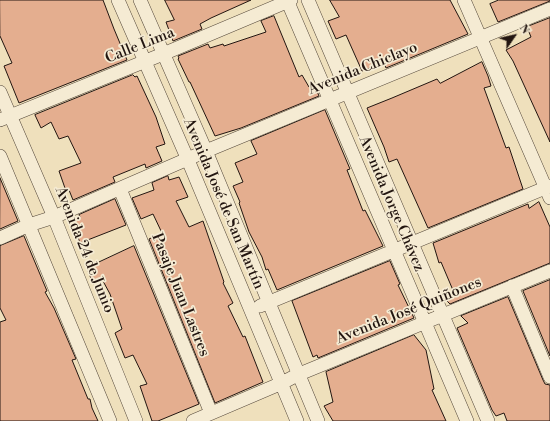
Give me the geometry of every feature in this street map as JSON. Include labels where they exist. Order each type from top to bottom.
[{"type":"street","name":"Avenida José de San Martín","points":[[118,0],[188,160],[297,421]]},
{"type":"street","name":"Avenida José de San Martín","points":[[140,0],[206,152],[297,375],[318,421]]},
{"type":"street","name":"Calle Lima","points":[[5,118],[163,54],[288,0]]},
{"type":"street","name":"Avenida Jorge Chávez","points":[[288,0],[467,421]]},
{"type":"street","name":"Avenida Jorge Chávez","points":[[308,0],[488,421]]},
{"type":"street","points":[[250,309],[411,242],[549,191],[464,0]]},
{"type":"street","name":"Avenida Chiclayo","points":[[0,238],[29,225],[54,217],[550,9]]},
{"type":"street","name":"Avenida 24 de Junio","points":[[0,92],[5,118],[54,217],[136,421]]},
{"type":"street","points":[[0,156],[110,421]]},
{"type":"street","name":"Pasaje Juan Lastres","points":[[120,189],[211,413]]},
{"type":"street","name":"Avenida José Quiñones","points":[[193,421],[282,383],[297,375],[550,271]]},
{"type":"street","points":[[512,286],[550,377]]},
{"type":"building","points":[[0,0],[103,0],[127,60],[19,103],[4,66],[12,63],[0,36]]},
{"type":"building","points":[[165,0],[251,0],[200,24],[202,29],[173,41],[166,22],[174,20]]},
{"type":"building","points":[[330,0],[450,0],[468,34],[386,68],[384,63],[362,71],[346,35],[336,39],[328,21],[339,17]]},
{"type":"building","points":[[499,0],[550,1],[498,22],[490,4]]},
{"type":"building","points":[[274,16],[299,77],[302,75],[309,87],[314,84],[319,96],[241,128],[215,136],[178,59],[178,56],[208,44],[210,48],[223,44],[224,46],[266,32],[261,21]]},
{"type":"building","points":[[550,18],[550,142],[513,61],[506,50],[531,37],[527,27]]},
{"type":"building","points":[[482,62],[491,86],[484,88],[506,148],[509,147],[523,189],[428,228],[397,159],[389,162],[367,108],[437,79],[440,83]]},
{"type":"building","points":[[133,75],[135,77],[137,76],[156,117],[165,144],[156,147],[162,161],[146,168],[145,164],[113,177],[115,182],[73,200],[69,190],[66,191],[59,171],[81,163],[68,136],[59,139],[51,122],[41,128],[35,115]]},
{"type":"building","points":[[325,110],[350,169],[347,170],[363,211],[365,210],[383,246],[277,290],[268,269],[266,270],[262,257],[249,232],[239,203],[240,202],[233,186],[243,182],[235,163],[257,154],[251,141]]},
{"type":"building","points":[[168,176],[169,180],[179,177],[188,197],[176,201],[189,227],[203,221],[224,282],[223,283],[233,303],[228,306],[243,337],[245,336],[263,382],[215,403],[149,239],[162,233],[153,214],[141,219],[132,198],[154,190],[152,183]]},
{"type":"building","points":[[0,178],[18,221],[0,229]]},
{"type":"building","points":[[115,199],[126,225],[80,243],[72,220],[80,217],[79,215]]},
{"type":"building","points":[[539,202],[550,227],[550,263],[450,304],[445,299],[455,295],[441,262],[439,263],[433,243],[528,204],[529,208]]},
{"type":"building","points":[[24,236],[47,291],[45,292],[54,308],[76,359],[72,360],[88,399],[90,399],[98,421],[0,421],[0,322],[6,320],[0,308],[0,246]]},
{"type":"building","points":[[134,246],[199,404],[158,421],[152,421],[140,386],[147,384],[133,355],[125,358],[115,333],[122,329],[110,294],[103,281],[93,284],[87,268]]},
{"type":"building","points":[[390,261],[400,284],[398,285],[414,318],[318,358],[317,355],[313,357],[292,301]]},
{"type":"building","points":[[550,280],[550,356],[523,291]]},
{"type":"building","points":[[508,297],[543,380],[545,384],[550,385],[550,421],[507,421],[504,413],[496,416],[492,410],[457,328],[468,323],[461,316]]},
{"type":"building","points":[[414,335],[426,350],[434,389],[432,390],[446,421],[333,421],[324,406],[333,402],[326,372]]}]
